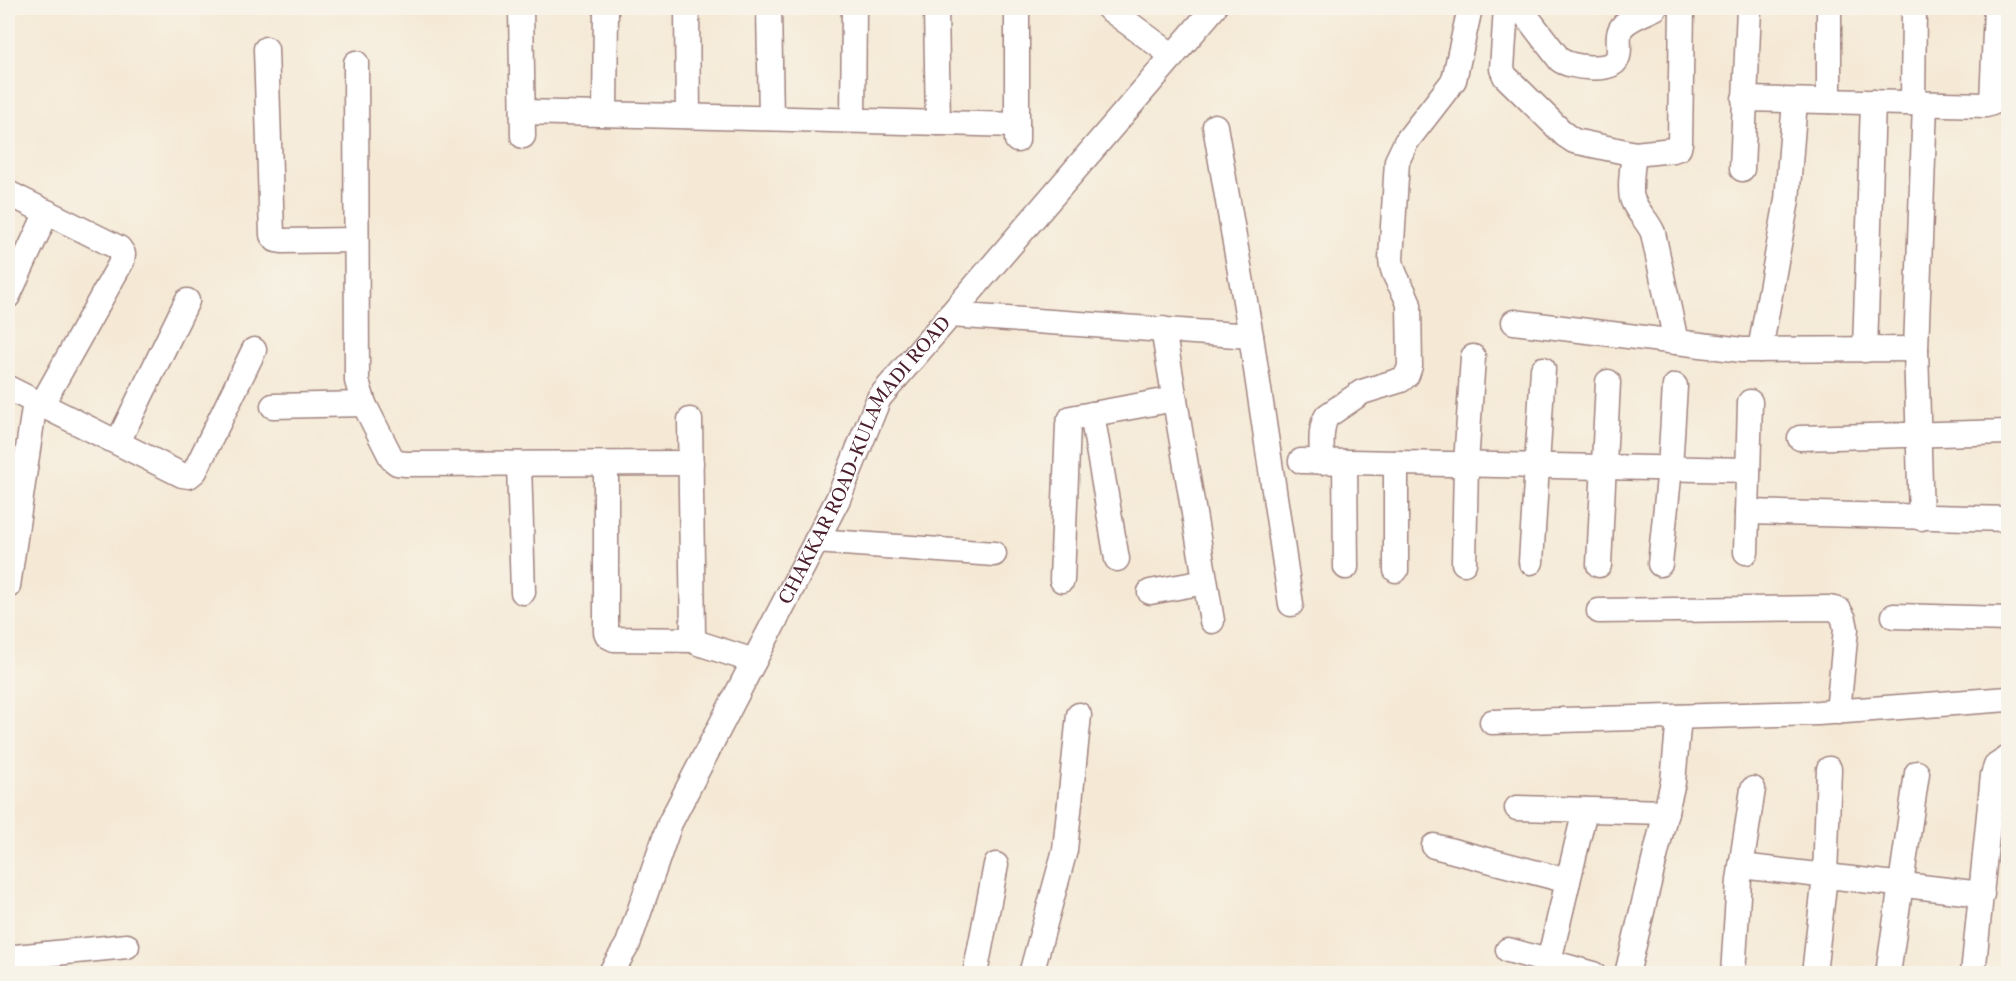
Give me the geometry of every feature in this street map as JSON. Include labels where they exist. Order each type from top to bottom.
[{"type":"street","points":[[521,8],[523,136]]},
{"type":"street","points":[[605,114],[606,8]]},
{"type":"street","points":[[687,8],[688,116]]},
{"type":"street","points":[[769,8],[771,118]]},
{"type":"street","points":[[853,120],[854,8]]},
{"type":"street","points":[[936,8],[938,123]]},
{"type":"street","points":[[523,112],[938,123],[1017,133],[1017,8]]},
{"type":"street","points":[[1108,8],[1173,56]]},
{"type":"street","name":"CHAKKAR ROAD-KULAMADI ROAD","points":[[610,973],[628,944],[670,823],[838,499],[879,398],[1214,8]]},
{"type":"street","points":[[1470,8],[1454,80],[1406,142],[1397,161],[1392,266],[1393,273],[1409,305],[1410,366],[1407,375],[1401,380],[1362,392],[1327,416],[1311,461],[1748,470]]},
{"type":"street","points":[[1506,8],[1502,63],[1505,76],[1565,135],[1574,141],[1635,154],[1673,150],[1680,143],[1682,8]]},
{"type":"street","points":[[1520,8],[1565,64],[1607,67],[1614,64],[1618,58],[1619,34],[1622,27],[1630,20],[1655,8]]},
{"type":"street","points":[[1742,169],[1749,8]]},
{"type":"street","points":[[1829,8],[1829,101]]},
{"type":"street","points":[[1914,8],[1919,103],[1916,350],[1921,518]]},
{"type":"street","points":[[1744,99],[1986,105],[1992,103],[1996,8]]},
{"type":"street","points":[[266,49],[272,236],[282,241],[356,240]]},
{"type":"street","points":[[356,63],[357,381],[364,404],[392,459],[397,463],[691,463]]},
{"type":"street","points":[[1760,350],[1787,200],[1795,101]]},
{"type":"street","points":[[1865,350],[1873,102]]},
{"type":"street","points":[[1215,126],[1251,336],[1292,604]]},
{"type":"street","points":[[1635,154],[1632,162],[1633,201],[1653,233],[1676,342]]},
{"type":"street","points":[[8,193],[119,248],[123,254],[122,261],[38,403],[8,585]]},
{"type":"street","points":[[8,296],[47,212]]},
{"type":"street","points":[[118,442],[187,301]]},
{"type":"street","points":[[950,315],[1251,336]]},
{"type":"street","points":[[1514,322],[1760,350],[1916,350]]},
{"type":"street","points":[[1163,329],[1212,621]]},
{"type":"street","points":[[8,388],[182,476],[189,476],[195,471],[254,350]]},
{"type":"street","points":[[1464,563],[1466,464],[1473,357]]},
{"type":"street","points":[[1531,562],[1543,369]]},
{"type":"street","points":[[1599,566],[1608,382]]},
{"type":"street","points":[[1660,564],[1670,468],[1675,386]]},
{"type":"street","points":[[1062,580],[1068,424],[1071,418],[1174,399]]},
{"type":"street","points":[[1746,552],[1750,402]]},
{"type":"street","points":[[273,406],[364,404]]},
{"type":"street","points":[[1092,414],[1117,559]]},
{"type":"street","points":[[690,420],[694,640]]},
{"type":"street","points":[[1800,438],[2008,432]]},
{"type":"street","points":[[1346,462],[1346,567]]},
{"type":"street","points":[[1396,463],[1396,570]]},
{"type":"street","points":[[519,464],[523,592]]},
{"type":"street","points":[[606,464],[606,632],[608,636],[614,639],[694,640],[754,661]]},
{"type":"street","points":[[1747,513],[2008,519]]},
{"type":"street","points":[[816,541],[994,554]]},
{"type":"street","points":[[1150,592],[1205,582]]},
{"type":"street","points":[[1599,611],[1829,608],[1839,610],[1845,619],[1846,629],[1838,712]]},
{"type":"street","points":[[1894,616],[2008,620]]},
{"type":"street","points":[[1492,722],[1838,712],[2008,699]]},
{"type":"street","points":[[1031,974],[1065,850],[1079,715]]},
{"type":"street","points":[[1627,974],[1676,770],[1680,717]]},
{"type":"street","points":[[1973,974],[1992,781],[1996,766],[2008,758]]},
{"type":"street","points":[[1814,974],[1825,876],[1829,769]]},
{"type":"street","points":[[1888,974],[1917,773]]},
{"type":"street","points":[[1992,781],[2008,807]]},
{"type":"street","points":[[1732,974],[1741,866],[1753,789]]},
{"type":"street","points":[[1517,808],[1666,813]]},
{"type":"street","points":[[1549,961],[1585,810]]},
{"type":"street","points":[[1434,846],[1568,881]]},
{"type":"street","points":[[975,974],[996,865]]},
{"type":"street","points":[[1741,866],[1982,894]]},
{"type":"street","points":[[8,961],[15,957],[127,946]]},
{"type":"street","points":[[1508,950],[1593,974]]}]
